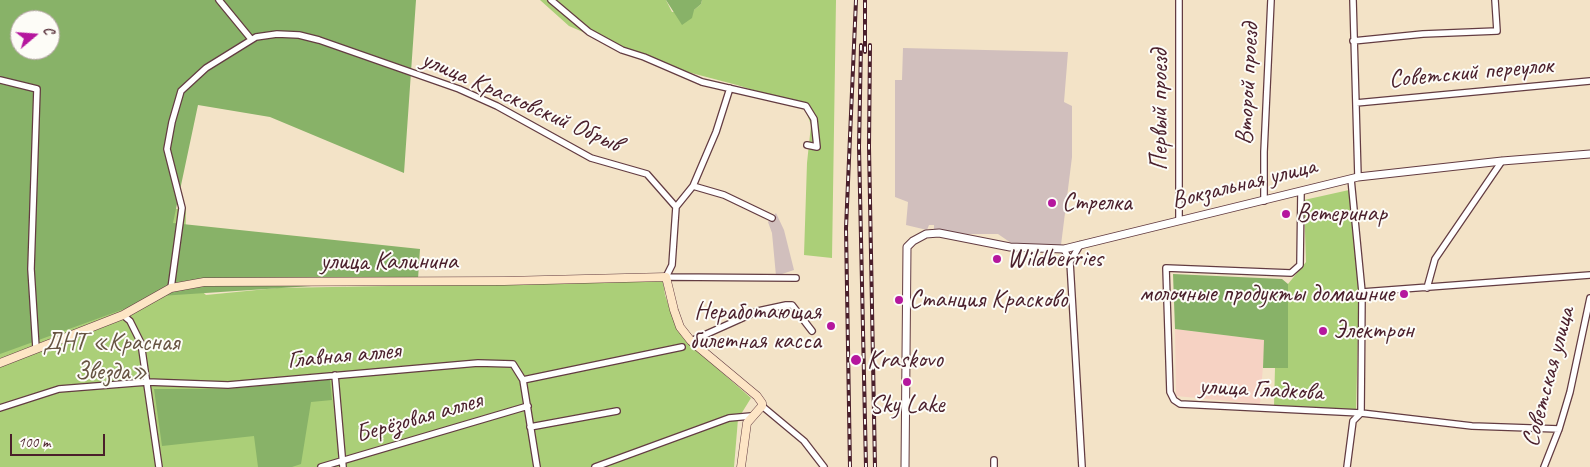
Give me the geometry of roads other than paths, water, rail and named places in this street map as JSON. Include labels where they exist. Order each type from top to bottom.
[{"type":"main road","name":"улица Калинина","points":[[0,363],[122,315],[171,288],[204,282],[504,282],[666,277]]},
{"type":"main road","points":[[666,277],[680,327],[691,341],[757,396],[762,406],[751,416],[744,433],[741,467]]},
{"type":"street","points":[[219,0],[251,38]]},
{"type":"street","points":[[551,0],[576,22],[608,44],[644,56],[702,82],[806,106],[814,119],[817,147],[807,145]]},
{"type":"street","name":"Первый проезд","points":[[1179,0],[1179,220]]},
{"type":"street","name":"Второй проезд","points":[[1264,200],[1264,152],[1271,0]]},
{"type":"street","points":[[1347,467],[1353,421],[1361,413],[1362,292],[1354,178],[1356,103],[1353,0]]},
{"type":"street","points":[[1353,41],[1424,34],[1497,31],[1495,0]]},
{"type":"street","name":"улица Красковский Обрыв","points":[[171,288],[182,208],[167,149],[181,91],[194,79],[251,38],[277,34],[300,35],[459,90],[497,106],[591,158],[647,174],[676,207]]},
{"type":"street","points":[[0,80],[37,89],[32,269],[36,348]]},
{"type":"street","name":"Советский переулок","points":[[1356,103],[1590,81]]},
{"type":"street","points":[[666,277],[672,265],[676,207],[693,186],[716,132],[730,88]]},
{"type":"street","name":"Вокзальная улица","points":[[905,467],[908,247],[913,241],[926,234],[939,233],[1010,247],[1064,249],[1354,178],[1502,161],[1590,154]]},
{"type":"street","points":[[1427,288],[1435,259],[1502,161]]},
{"type":"street","points":[[693,186],[724,194],[772,218]]},
{"type":"street","name":"улица Гладкова","points":[[1301,191],[1300,265],[1291,273],[1166,268],[1170,392],[1174,400],[1180,404],[1361,413]]},
{"type":"street","points":[[1070,262],[1080,245]]},
{"type":"street","points":[[1064,249],[1070,262],[1082,467]]},
{"type":"street","points":[[1362,292],[1590,275]]},
{"type":"street","name":"улица Калинина","points":[[666,277],[796,278]]},
{"type":"street","name":"Советская улица","points":[[1544,467],[1559,429],[1570,392],[1590,298]]},
{"type":"street","points":[[691,341],[758,311],[786,305],[792,306],[812,331]]},
{"type":"street","points":[[122,315],[130,321],[141,343],[159,467]]},
{"type":"street","points":[[537,467],[523,380],[682,346]]},
{"type":"street","name":"Главная аллея","points":[[0,408],[58,389],[147,382],[228,385],[478,363],[512,364],[523,380]]},
{"type":"street","points":[[335,375],[343,467]]},
{"type":"street","name":"Берёзовая аллея","points":[[321,467],[528,406]]},
{"type":"street","points":[[762,406],[804,441],[824,467]]},
{"type":"street","points":[[530,427],[617,410]]},
{"type":"street","points":[[1361,413],[1472,426],[1559,429]]},
{"type":"street","points":[[595,467],[729,418],[751,416]]},
{"type":"railway","points":[[850,467],[846,228],[856,0]]},
{"type":"railway","points":[[865,0],[865,52]]},
{"type":"railway","points":[[861,45],[859,147],[866,467]]},
{"type":"railway","points":[[870,45],[869,147],[875,467]]},
{"type":"place","name":"Стрелка","points":[[1052,203]]},
{"type":"place","name":"Ветеринар","points":[[1286,214]]},
{"type":"place","name":"Wildberries","points":[[997,259]]},
{"type":"place","name":"молочные продукты домашние","points":[[1404,294]]},
{"type":"place","name":"Станция Красково","points":[[899,300]]},
{"type":"place","name":"Неработающая билетная касса","points":[[831,326]]},
{"type":"place","name":"Электрон","points":[[1323,331]]},
{"type":"place","name":"Kraskovo","points":[[856,360]]},
{"type":"place","name":"Sky Lake","points":[[907,382]]},
{"type":"park label","name":"ДНТ «Красная Звезда»","points":[[111,358]]}]
